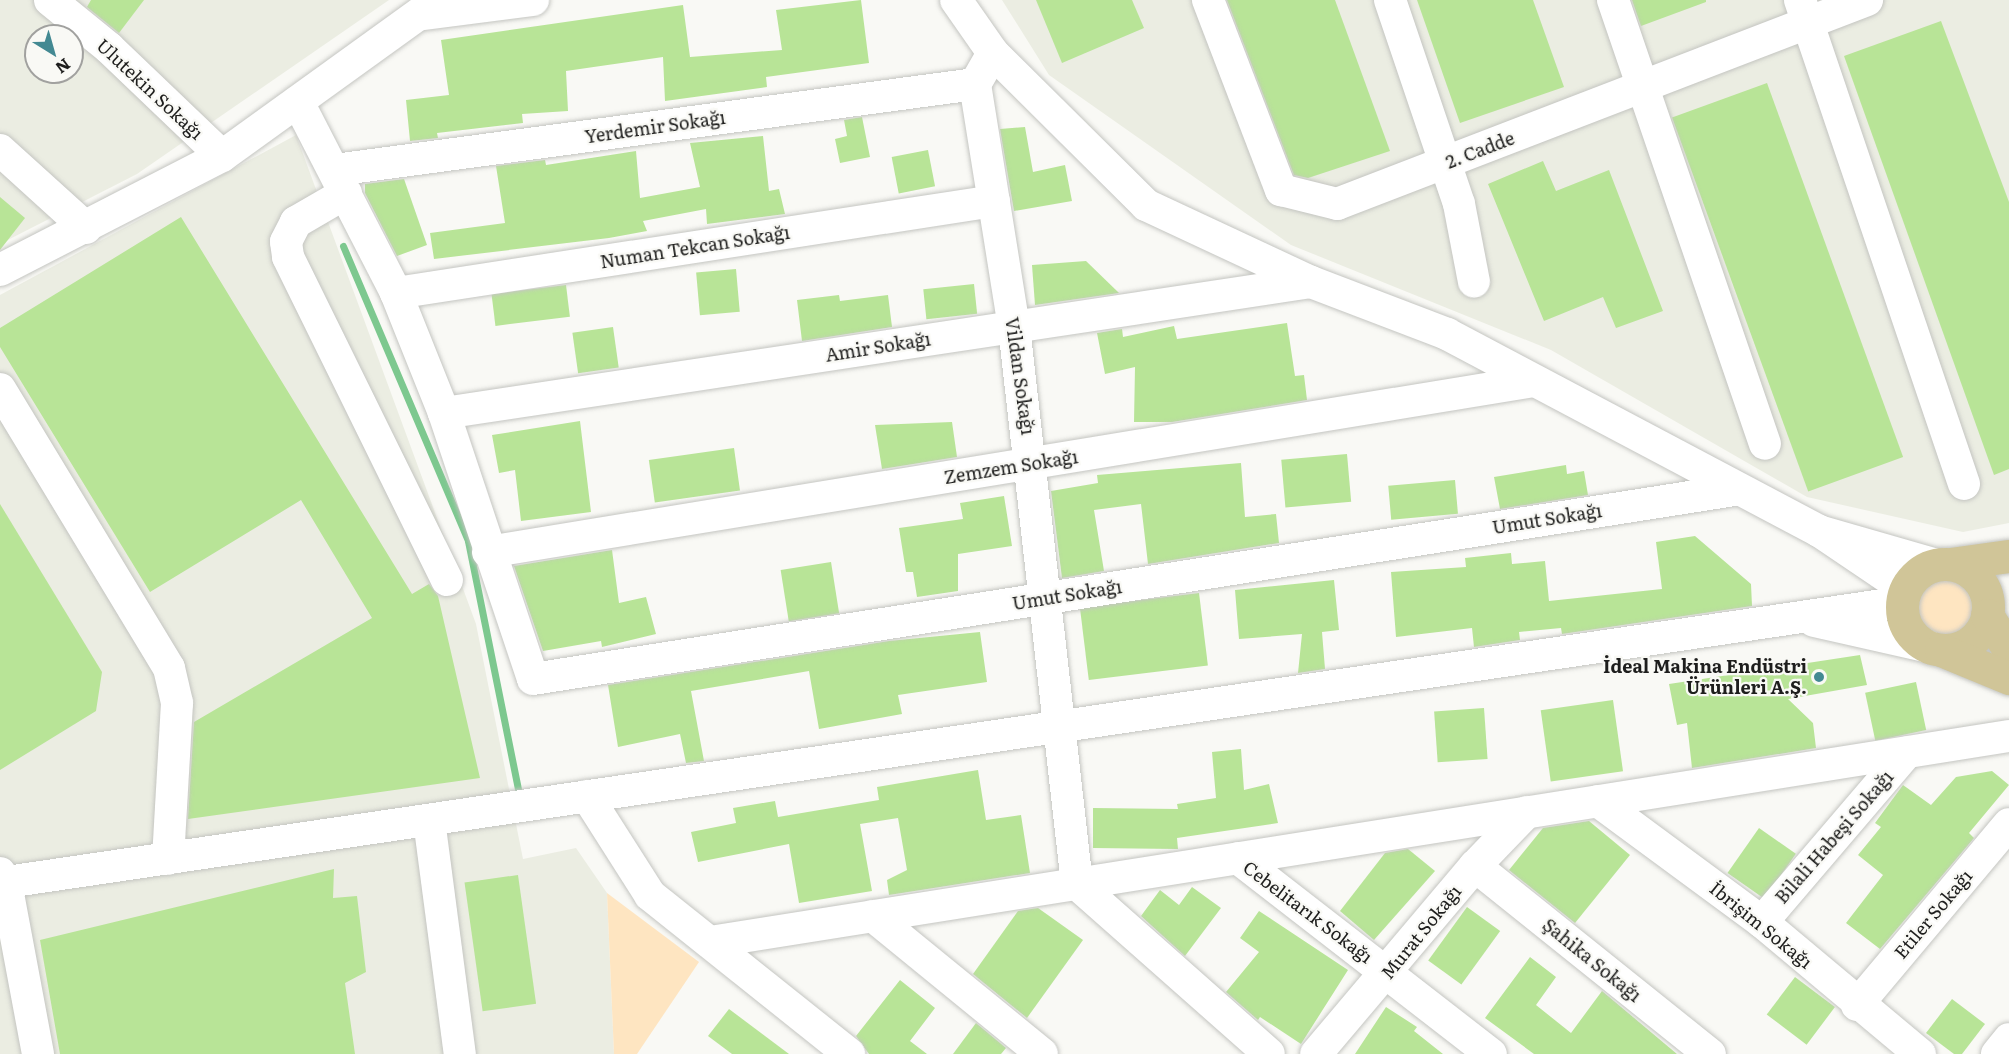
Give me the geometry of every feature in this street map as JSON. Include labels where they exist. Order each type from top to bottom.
[{"type":"main road","points":[[2009,556],[1943,564],[1923,569],[1904,596],[1908,629],[1935,648],[2009,678]]},
{"type":"main road","points":[[1943,564],[1975,576],[1995,601],[2009,650]]},
{"type":"main road","points":[[1935,648],[1954,649],[1976,637],[1995,601]]},
{"type":"street","name":"Ulutekin Sokağı","points":[[51,0],[109,48],[222,156]]},
{"type":"street","points":[[0,270],[86,228],[222,156],[430,7],[533,0]]},
{"type":"street","points":[[956,0],[993,53],[1146,205],[1311,282],[1447,334],[1734,490],[1819,531],[1943,564]]},
{"type":"street","name":"2. Cadde","points":[[1208,0],[1281,190],[1337,204],[1645,86],[1804,11],[1867,0]]},
{"type":"street","points":[[1390,0],[1459,204],[1474,282]]},
{"type":"street","points":[[1613,0],[1645,86],[1765,444]]},
{"type":"street","points":[[1804,11],[1965,484]]},
{"type":"street","points":[[975,84],[993,53]]},
{"type":"street","name":"Yerdemir Sokağı","points":[[340,181],[975,84]]},
{"type":"street","name":"Vildan Sokağı","points":[[975,84],[1014,327],[1032,463],[1062,726],[1077,884]]},
{"type":"street","points":[[298,102],[396,293],[444,413],[488,552]]},
{"type":"street","points":[[0,150],[86,228]]},
{"type":"street","points":[[340,181],[297,222],[286,242],[288,257],[447,580]]},
{"type":"street","name":"Numan Tekcan Sokağı","points":[[396,293],[994,201]]},
{"type":"street","name":"Amir Sokağı","points":[[444,413],[1311,282]]},
{"type":"street","name":"Zemzem Sokağı","points":[[488,552],[1534,381]]},
{"type":"street","points":[[0,389],[169,668],[177,703],[168,859]]},
{"type":"street","name":"Umut Sokağı","points":[[488,552],[533,679],[1734,490]]},
{"type":"street","points":[[1819,531],[1904,596]]},
{"type":"street","points":[[38,1054],[2,880],[168,859],[1792,617],[1904,596]]},
{"type":"street","points":[[1792,617],[1935,648]]},
{"type":"street","points":[[710,942],[2009,736]]},
{"type":"street","name":"Bilali Habeşi Sokağı","points":[[1762,922],[1907,752]]},
{"type":"street","points":[[587,796],[650,895],[849,1054]]},
{"type":"street","name":"İbrişim Sokağı","points":[[1598,801],[1762,922],[1857,1005],[1920,1054]]},
{"type":"street","name":"Murat Sokağı","points":[[1316,1054],[1388,973],[1475,866],[1527,812]]},
{"type":"street","points":[[429,820],[459,1053]]},
{"type":"street","name":"Etiler Sokağı","points":[[1857,1005],[2009,824]]},
{"type":"street","name":"Cebelitarık Sokağı","points":[[1238,858],[1491,1054]]},
{"type":"street","name":"Şahika Sokağı","points":[[1475,866],[1710,1054]]},
{"type":"street","points":[[1077,884],[1269,1054]]},
{"type":"street","points":[[873,916],[1042,1054]]},
{"type":"street","points":[[1997,1054],[2009,1039]]},
{"type":"shaded area","points":[[0,0],[389,0],[137,174],[0,244]]},
{"type":"shaded area","points":[[1002,0],[2009,0],[2009,523],[1963,532],[1807,497],[1551,350],[1291,245],[1049,75]]},
{"type":"shaded area","points":[[296,135],[476,624],[523,859],[576,848],[607,893],[614,1054],[0,1054],[0,295]]},
{"type":"shaded area","points":[[1937,579],[1949,579],[1964,587],[1972,602],[1972,614],[1964,629],[1949,637],[1937,637],[1922,629],[1914,614],[1914,602],[1922,587]]},
{"type":"shaded area","points":[[607,893],[699,962],[637,1054],[614,1054]]},
{"type":"building","points":[[91,0],[144,0],[119,33],[87,7]]},
{"type":"building","points":[[861,0],[869,63],[766,77],[767,87],[665,101],[663,57],[566,71],[568,111],[522,114],[523,123],[437,133],[438,138],[410,141],[406,100],[449,95],[441,40],[683,5],[690,57],[782,50],[776,10]]},
{"type":"building","points":[[1036,0],[1132,0],[1144,28],[1062,63]]},
{"type":"building","points":[[1227,0],[1335,0],[1390,151],[1308,178],[1294,175]]},
{"type":"building","points":[[1417,0],[1533,0],[1564,87],[1460,123]]},
{"type":"building","points":[[1632,0],[1706,0],[1706,2],[1641,26]]},
{"type":"building","points":[[1941,21],[2009,202],[2009,469],[1994,475],[1844,56]]},
{"type":"building","points":[[1767,83],[1903,457],[1808,492],[1672,118]]},
{"type":"building","points":[[862,117],[870,157],[840,163],[835,139],[847,136],[844,120]]},
{"type":"building","points":[[1025,127],[1033,172],[1065,165],[1072,201],[1014,211],[1000,129]]},
{"type":"building","points":[[763,136],[769,191],[779,189],[785,214],[707,224],[706,209],[643,221],[647,231],[609,238],[434,259],[430,233],[505,223],[496,166],[545,160],[546,165],[636,151],[640,198],[700,187],[690,143]]},
{"type":"building","points":[[928,150],[935,186],[899,193],[892,157]]},
{"type":"building","points":[[1543,161],[1556,191],[1609,170],[1663,311],[1616,328],[1603,297],[1544,321],[1488,184]]},
{"type":"building","points":[[404,179],[427,245],[397,256],[365,193],[365,184]]},
{"type":"building","points":[[0,197],[25,218],[0,250]]},
{"type":"building","points":[[181,217],[412,594],[429,584],[438,596],[480,778],[188,819],[194,722],[372,618],[301,500],[150,592],[0,347],[0,328]]},
{"type":"building","points":[[1086,261],[1119,293],[1035,305],[1032,265]]},
{"type":"building","points":[[736,269],[740,312],[700,315],[696,272]]},
{"type":"building","points":[[974,284],[977,314],[926,319],[923,289]]},
{"type":"building","points":[[566,285],[570,317],[495,326],[492,294]]},
{"type":"building","points":[[839,295],[840,301],[888,295],[892,327],[802,341],[797,300]]},
{"type":"building","points":[[1287,323],[1295,376],[1304,375],[1307,400],[1172,422],[1134,422],[1135,367],[1105,374],[1097,333],[1122,329],[1123,337],[1174,326],[1177,339]]},
{"type":"building","points":[[613,327],[619,368],[578,373],[572,333]]},
{"type":"building","points":[[580,421],[591,512],[521,521],[515,470],[499,473],[492,435]]},
{"type":"building","points":[[952,422],[957,457],[882,469],[875,425]]},
{"type":"building","points":[[734,448],[740,491],[655,503],[649,460]]},
{"type":"building","points":[[1347,454],[1351,502],[1285,508],[1281,460]]},
{"type":"building","points":[[1241,463],[1245,517],[1276,514],[1279,543],[1148,564],[1141,504],[1094,510],[1104,571],[1062,578],[1051,491],[1098,483],[1097,475]]},
{"type":"building","points":[[1566,465],[1567,474],[1584,471],[1588,495],[1500,509],[1494,477]]},
{"type":"building","points":[[1455,480],[1458,514],[1391,520],[1388,486]]},
{"type":"building","points":[[1004,496],[1012,546],[958,554],[958,591],[917,597],[913,572],[906,572],[899,528],[963,519],[960,503]]},
{"type":"building","points":[[0,504],[102,672],[96,711],[0,770]]},
{"type":"building","points":[[1695,536],[1751,584],[1752,606],[1562,634],[1561,628],[1519,632],[1520,640],[1474,647],[1472,628],[1396,637],[1391,572],[1466,567],[1465,558],[1511,553],[1512,564],[1545,561],[1549,601],[1662,589],[1656,542]]},
{"type":"building","points":[[612,550],[619,603],[646,597],[656,634],[602,647],[601,641],[543,651],[514,566]]},
{"type":"building","points":[[831,562],[839,613],[789,621],[781,570]]},
{"type":"building","points":[[1334,580],[1339,630],[1322,632],[1325,669],[1298,673],[1302,634],[1239,639],[1235,590]]},
{"type":"building","points":[[1199,593],[1208,665],[1089,680],[1080,608]]},
{"type":"building","points":[[980,632],[987,682],[898,695],[902,714],[819,729],[809,671],[691,691],[704,761],[686,763],[680,734],[618,747],[608,685],[889,641]]},
{"type":"building","points":[[1860,655],[1867,685],[1788,699],[1813,723],[1816,748],[1692,768],[1687,723],[1677,725],[1669,684]]},
{"type":"building","points":[[1916,682],[1926,730],[1875,741],[1865,693]]},
{"type":"building","points":[[1613,700],[1623,771],[1551,781],[1541,710]]},
{"type":"building","points":[[1484,708],[1488,759],[1438,762],[1434,711]]},
{"type":"building","points":[[1241,749],[1244,790],[1269,784],[1278,823],[1177,838],[1178,849],[1093,848],[1093,808],[1178,809],[1177,804],[1216,798],[1212,752]]},
{"type":"building","points":[[978,770],[986,820],[1021,815],[1030,873],[889,895],[887,880],[907,870],[898,818],[860,824],[872,891],[799,903],[789,844],[698,862],[691,832],[736,823],[733,808],[775,801],[778,817],[879,800],[877,787]]},
{"type":"building","points":[[1992,771],[2009,785],[1969,833],[1974,838],[1880,949],[1846,923],[1883,875],[1858,855],[1881,827],[1875,823],[1903,785],[1931,805],[1956,777]]},
{"type":"building","points":[[1589,821],[1630,855],[1575,923],[1509,870],[1543,828]]},
{"type":"building","points":[[1759,828],[1796,854],[1764,899],[1727,873]]},
{"type":"building","points":[[1408,849],[1435,871],[1374,940],[1340,911],[1385,853]]},
{"type":"building","points":[[334,869],[333,898],[357,896],[366,972],[345,983],[355,1054],[60,1054],[40,940]]},
{"type":"building","points":[[518,875],[536,1004],[483,1011],[465,883]]},
{"type":"building","points":[[1192,887],[1221,908],[1185,956],[1141,916],[1160,890],[1179,905]]},
{"type":"building","points":[[1467,907],[1500,931],[1461,984],[1428,960]]},
{"type":"building","points":[[1038,908],[1083,940],[1027,1018],[973,974],[1018,911]]},
{"type":"building","points":[[1259,911],[1348,970],[1301,1044],[1260,1017],[1258,1020],[1226,992],[1259,952],[1240,938]]},
{"type":"building","points":[[1530,957],[1556,977],[1536,1005],[1571,1033],[1602,991],[1677,1054],[1534,1054],[1485,1018]]},
{"type":"building","points":[[1795,977],[1835,1007],[1807,1045],[1767,1015]]},
{"type":"building","points":[[900,980],[935,1008],[910,1041],[927,1054],[869,1054],[856,1036]]},
{"type":"building","points":[[1952,999],[1985,1024],[1962,1054],[1954,1054],[1926,1033]]},
{"type":"building","points":[[1386,1007],[1417,1027],[1414,1031],[1443,1054],[1355,1054]]},
{"type":"building","points":[[729,1009],[789,1054],[732,1054],[708,1036]]},
{"type":"building","points":[[976,1023],[1006,1048],[1001,1054],[953,1054]]},
{"type":"waterway","points":[[343,246],[468,541],[518,790]]},
{"type":"place","name":"İdeal Makina Endüstri Ürünleri A.Ş.","points":[[1819,677]]}]
